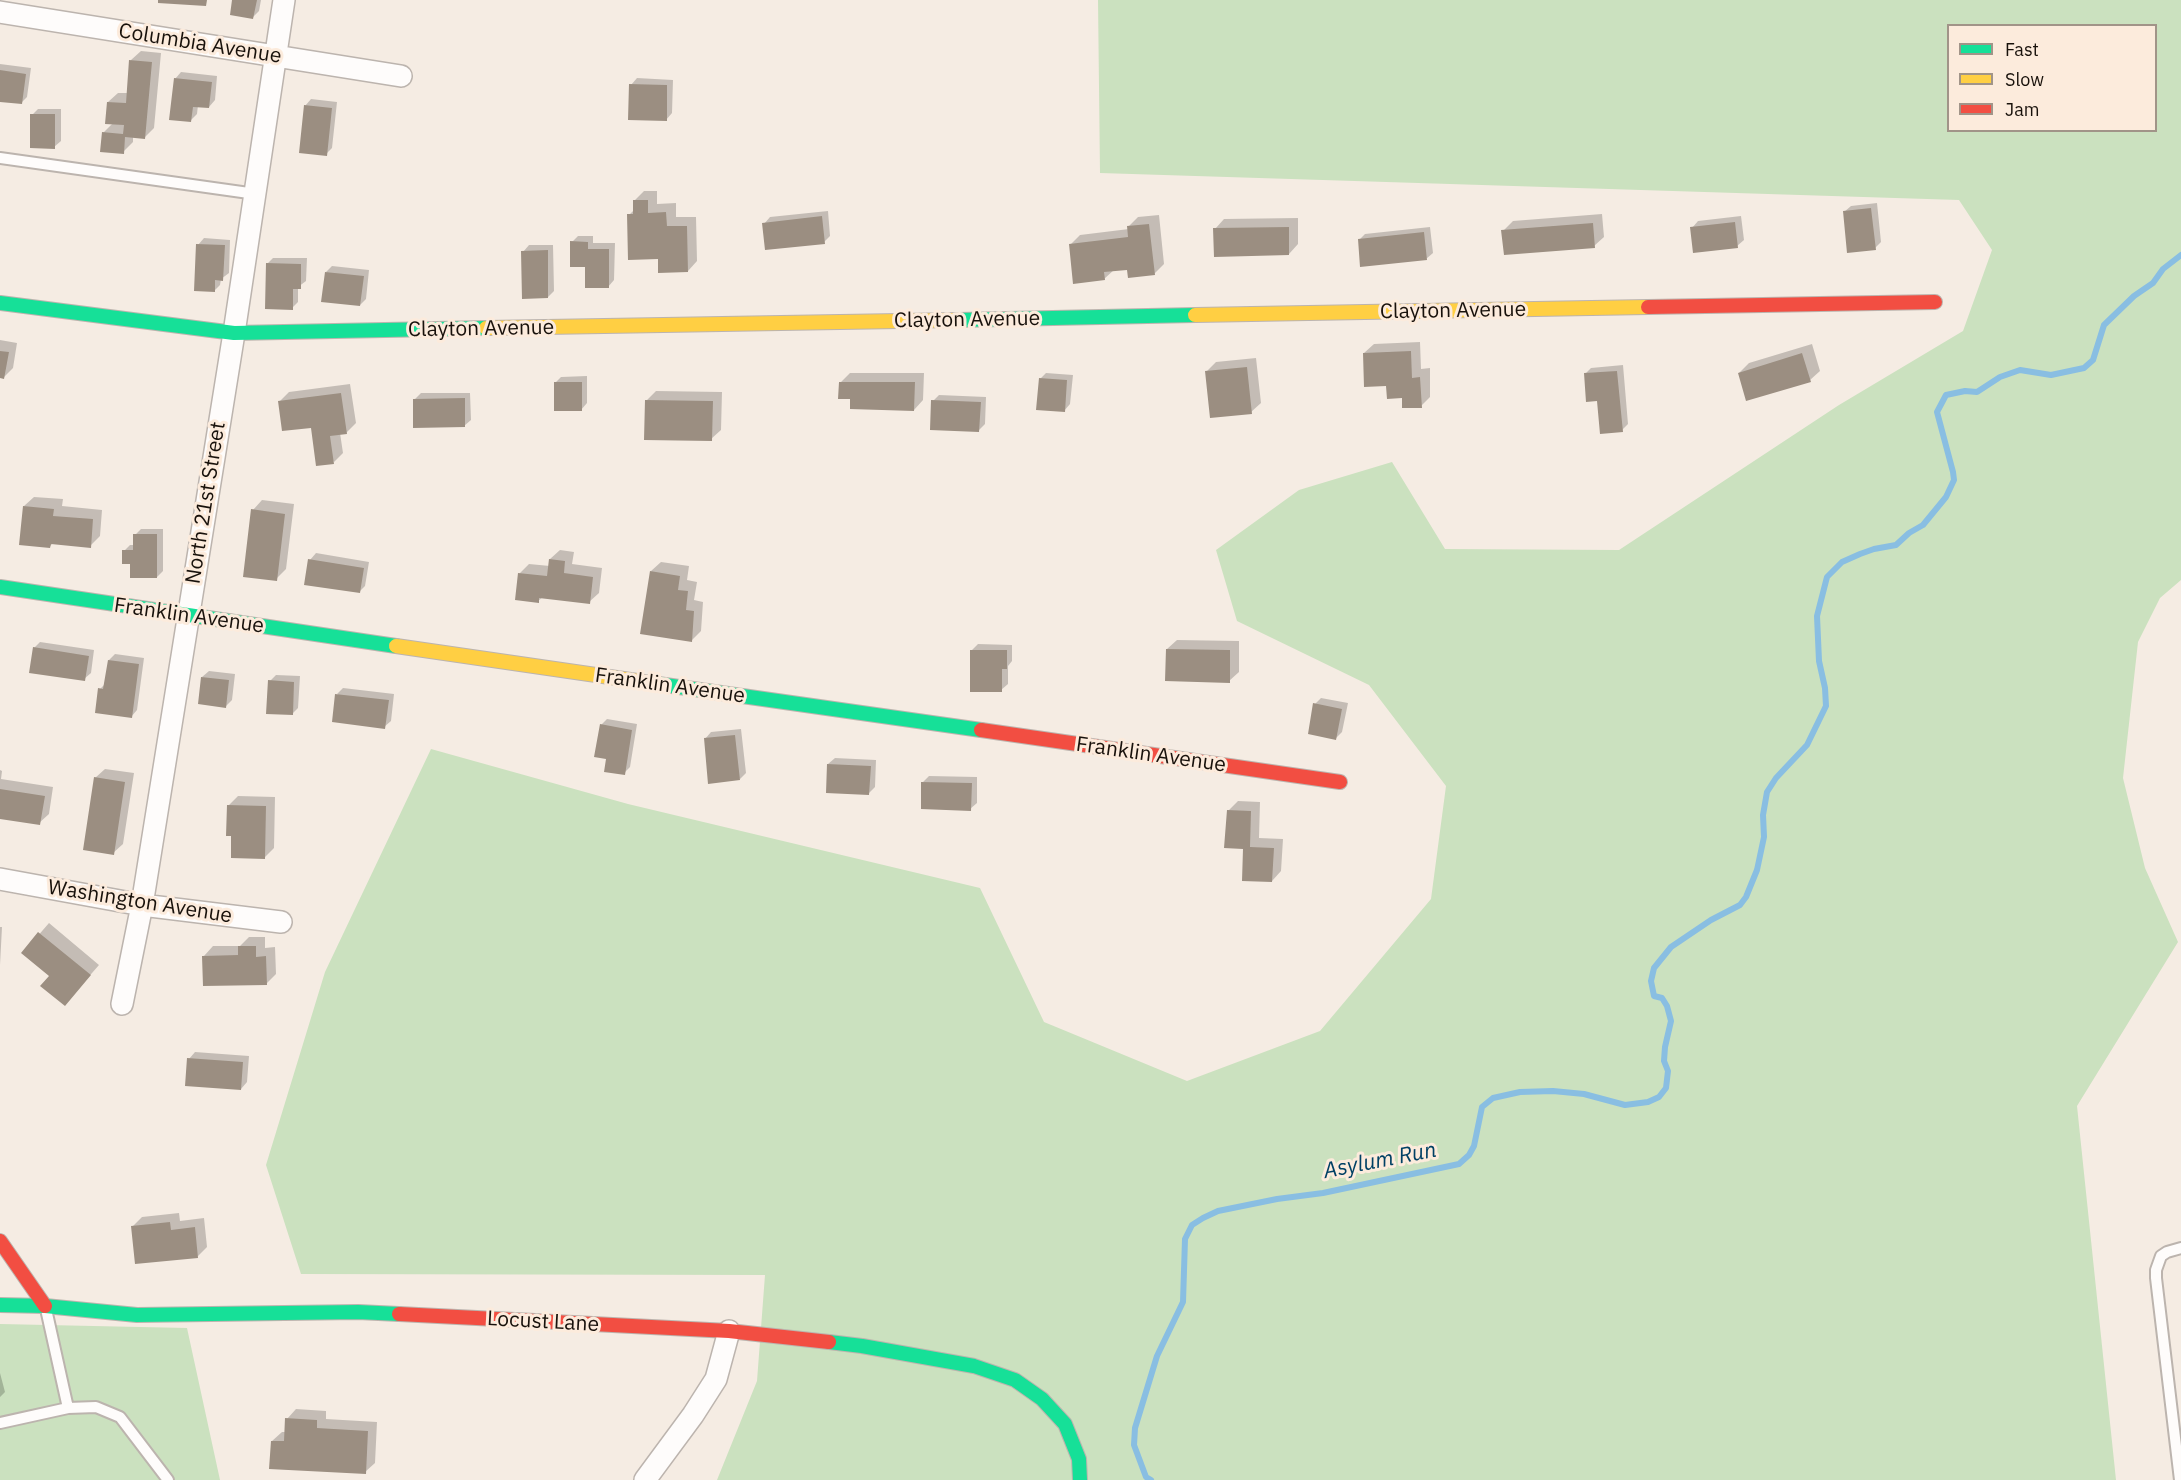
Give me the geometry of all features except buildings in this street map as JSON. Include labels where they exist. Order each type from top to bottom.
[{"type":"street","name":"North 21st Street","points":[[122,1004],[141,905],[234,333],[284,0]]},
{"type":"street","name":"Columbia Avenue","points":[[0,12],[401,76]]},
{"type":"street","name":"Clayton Avenue","points":[[0,303],[234,333],[1935,302]]},
{"type":"street","name":"Franklin Avenue","points":[[0,587],[1340,782]]},
{"type":"street","name":"Washington Avenue","points":[[0,879],[141,905],[281,922]]},
{"type":"street","points":[[0,1241],[45,1306]]},
{"type":"street","name":"Locust Lane","points":[[0,1305],[45,1306],[138,1315],[358,1312],[729,1331],[862,1346],[974,1366],[1014,1380],[1042,1400],[1065,1424],[1079,1459],[1080,1480]]},
{"type":"street","points":[[645,1480],[693,1415],[716,1379],[729,1331]]},
{"type":"lane","points":[[0,158],[256,194]]},
{"type":"lane","points":[[2180,1480],[2156,1270],[2161,1256],[2181,1248]]},
{"type":"lane","points":[[45,1306],[68,1408]]},
{"type":"lane","points":[[0,1423],[68,1408],[96,1407],[120,1418],[168,1480]]},
{"type":"green space","points":[[1098,0],[2181,0],[2181,580],[2160,598],[2138,642],[2123,778],[2145,868],[2178,942],[2077,1106],[2116,1480],[717,1480],[757,1381],[765,1275],[301,1274],[266,1165],[325,972],[431,749],[628,804],[980,888],[1044,1022],[1187,1081],[1320,1031],[1431,899],[1446,786],[1369,685],[1237,621],[1216,550],[1299,490],[1392,462],[1445,549],[1619,550],[1839,405],[1963,331],[1992,250],[1959,200],[1100,173]]},
{"type":"green space","points":[[0,1324],[187,1328],[220,1480],[0,1480]]},
{"type":"waterway","name":"Asylum Run","points":[[1151,1480],[1146,1477],[1134,1445],[1135,1428],[1157,1356],[1183,1302],[1185,1239],[1192,1225],[1218,1211],[1277,1199],[1323,1193],[1459,1164],[1469,1155],[1474,1146],[1482,1107],[1493,1098],[1520,1092],[1553,1091],[1584,1094],[1625,1105],[1648,1102],[1659,1097],[1666,1088],[1668,1071],[1664,1061],[1665,1047],[1671,1021],[1662,998],[1654,996],[1651,981],[1654,968],[1671,947],[1711,920],[1740,905],[1746,897],[1757,870],[1764,837],[1763,815],[1767,792],[1776,778],[1807,745],[1826,706],[1819,661],[1817,616],[1827,577],[1842,562],[1874,549],[1896,545],[1909,533],[1923,525],[1946,497],[1954,480],[1937,412],[1946,395],[1965,391],[1977,392],[2000,377],[2020,370],[2051,375],[2084,368],[2093,360],[2104,325],[2134,296],[2153,283],[2163,269],[2181,255]]},
{"type":"traffic: fast","points":[[0,303],[234,333],[486,328]]},
{"type":"traffic: fast","points":[[958,320],[1195,315]]},
{"type":"traffic: fast","points":[[0,587],[396,646]]},
{"type":"traffic: fast","points":[[658,684],[981,730]]},
{"type":"traffic: fast","points":[[0,1305],[45,1306],[137,1315],[358,1312],[399,1314]]},
{"type":"traffic: fast","points":[[829,1342],[974,1366],[1015,1380],[1042,1399],[1065,1424],[1079,1459],[1080,1480]]},
{"type":"traffic: slow","points":[[1195,315],[1648,307]]},
{"type":"traffic: slow","points":[[486,328],[958,320]]},
{"type":"traffic: slow","points":[[396,646],[658,684]]},
{"type":"traffic: jam","points":[[1648,307],[1935,302]]},
{"type":"traffic: jam","points":[[981,730],[1340,782]]},
{"type":"traffic: jam","points":[[0,1241],[45,1306]]},
{"type":"traffic: jam","points":[[399,1314],[729,1331],[829,1342]]}]
